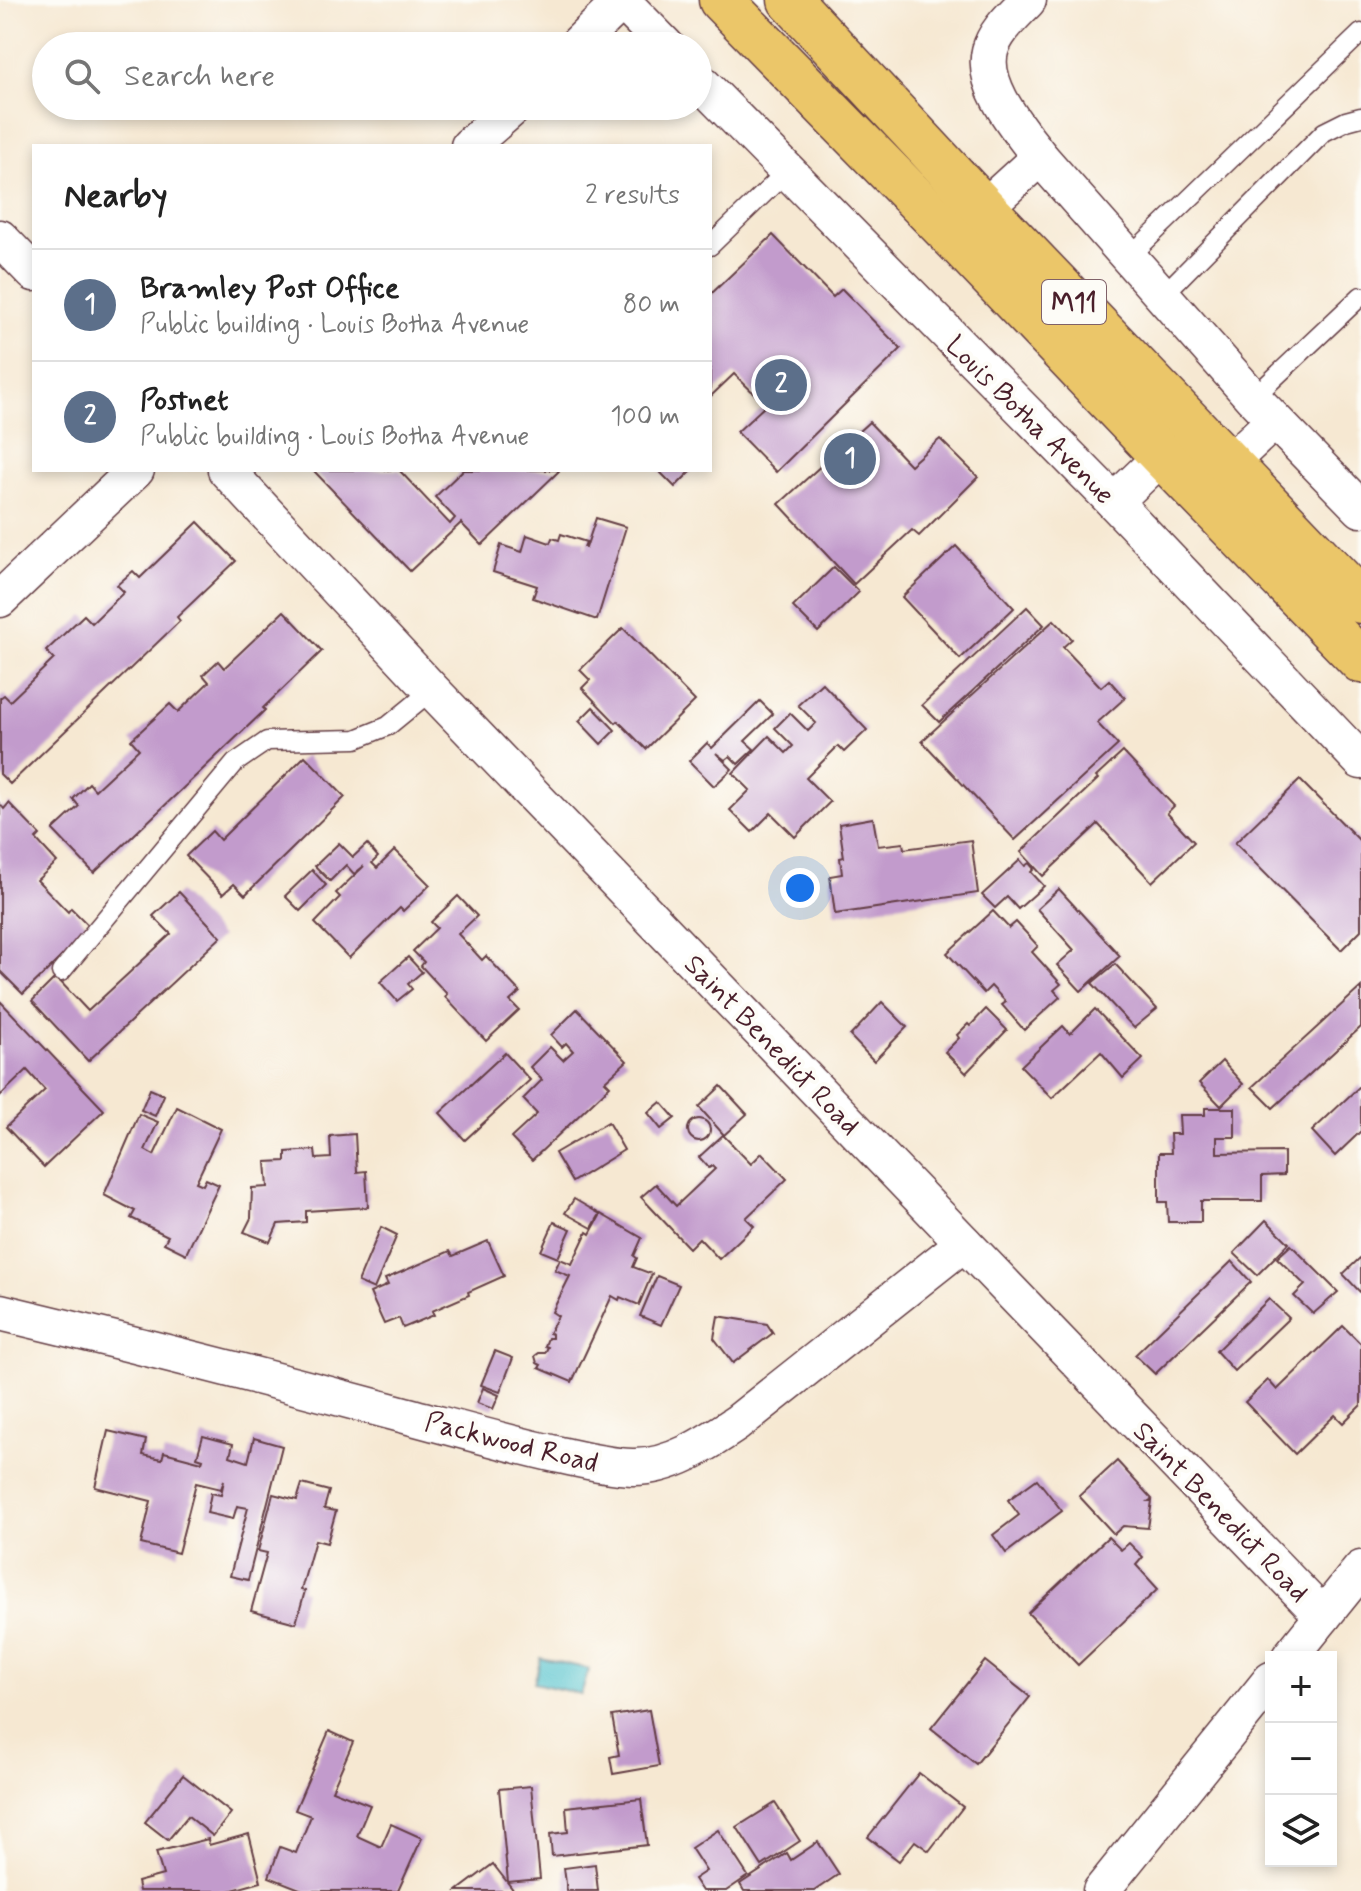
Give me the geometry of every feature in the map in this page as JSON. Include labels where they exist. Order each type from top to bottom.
[{"type":"main road","name":"M11","points":[[721,0],[1361,661]]},
{"type":"main road","name":"M11","points":[[790,0],[984,208],[1361,601]]},
{"type":"street","points":[[590,32],[622,0],[653,32]]},
{"type":"street","points":[[1028,0],[1006,24],[990,51],[989,72],[996,93],[1040,157],[1128,258],[1264,410],[1361,509]]},
{"type":"street","name":"Louis Botha Avenue","points":[[712,94],[1114,502],[1361,761]]},
{"type":"street","points":[[471,144],[499,120]]},
{"type":"street","points":[[984,208],[1040,157]]},
{"type":"street","points":[[0,238],[32,271]]},
{"type":"street","points":[[1228,464],[1264,410]]},
{"type":"street","points":[[1114,502],[1162,456]]},
{"type":"street","points":[[0,599],[134,472]]},
{"type":"street","name":"Saint Benedict Road","points":[[228,472],[432,690],[1323,1616]]},
{"type":"street","name":"Packwood Road","points":[[0,1312],[226,1367],[539,1450],[601,1464],[634,1467],[662,1463],[712,1440],[964,1243]]},
{"type":"street","points":[[1295,1651],[1361,1569]]},
{"type":"street","points":[[1101,1891],[1265,1687]]},
{"type":"lane","points":[[1128,258],[1361,33]]},
{"type":"lane","points":[[1162,296],[1324,132],[1361,117]]},
{"type":"lane","points":[[712,244],[787,171]]},
{"type":"lane","points":[[1264,410],[1361,296]]},
{"type":"lane","points":[[61,972],[235,763],[267,741],[356,739],[388,726],[432,690]]},
{"type":"water","points":[[541,1658],[589,1669],[581,1694],[534,1683]]},
{"type":"building","points":[[773,235],[833,297],[842,289],[901,349],[776,472],[737,432],[766,405],[734,374],[712,395],[712,293]]},
{"type":"building","points":[[869,422],[910,465],[940,439],[978,477],[919,536],[912,530],[854,584],[779,504]]},
{"type":"building","points":[[315,472],[401,472],[450,524],[455,518],[435,497],[461,472],[558,472],[482,545],[461,523],[410,571]]},
{"type":"building","points":[[660,472],[690,472],[675,487]]},
{"type":"building","points":[[596,518],[626,527],[597,620],[533,598],[537,586],[493,572],[501,545],[522,552],[527,535],[550,543],[552,538],[559,540],[561,534],[586,542],[586,548]]},
{"type":"building","points":[[198,522],[236,561],[177,617],[180,621],[10,784],[0,774],[0,698],[4,695],[10,701],[54,659],[46,651],[84,615],[92,623],[124,592],[117,585],[133,571],[140,578]]},
{"type":"building","points":[[956,546],[1014,608],[960,659],[902,597]]},
{"type":"building","points":[[834,567],[859,592],[818,632],[793,607]]},
{"type":"building","points":[[1027,607],[1044,625],[939,722],[922,705]]},
{"type":"building","points":[[284,611],[322,651],[263,708],[265,710],[94,873],[53,830],[79,806],[73,799],[89,783],[95,790],[139,749],[131,740],[170,704],[178,712],[209,682],[203,675],[218,661],[224,668]]},
{"type":"building","points":[[1054,620],[1072,639],[1063,647],[1101,687],[1109,680],[1125,698],[1097,723],[1118,745],[1015,840],[922,741]]},
{"type":"building","points":[[623,628],[695,701],[646,749],[582,688],[590,680],[580,670]]},
{"type":"building","points":[[822,683],[867,730],[844,752],[838,746],[806,778],[830,802],[795,837],[771,813],[752,832],[730,810],[750,790],[733,773],[769,736],[786,753],[793,746],[775,728],[790,713],[808,731],[816,723],[798,705]]},
{"type":"building","points":[[760,701],[773,714],[745,741],[754,749],[738,764],[730,756],[725,760],[716,753],[732,769],[714,786],[689,761],[707,743],[712,748]]},
{"type":"building","points":[[593,707],[615,730],[601,744],[579,721]]},
{"type":"building","points":[[1123,752],[1174,806],[1167,813],[1194,842],[1152,882],[1098,824],[1043,876],[1021,852]]},
{"type":"building","points":[[305,756],[345,797],[245,895],[234,884],[223,894],[186,856],[212,831],[220,840]]},
{"type":"building","points":[[1300,780],[1361,842],[1361,930],[1341,950],[1235,843]]},
{"type":"building","points":[[9,803],[40,835],[36,839],[57,862],[37,880],[68,912],[71,908],[91,928],[23,994],[0,971],[0,804],[4,809]]},
{"type":"building","points":[[873,818],[878,846],[903,843],[904,849],[971,840],[978,893],[835,914],[830,876],[842,874],[840,858],[844,857],[839,824]]},
{"type":"building","points":[[339,843],[353,857],[367,844],[378,857],[372,863],[377,868],[395,850],[430,885],[403,911],[400,908],[349,958],[315,923],[340,897],[336,893],[364,866],[354,874],[346,865],[330,881],[315,866]]},
{"type":"building","points":[[1020,860],[1025,866],[1029,863],[1034,869],[1031,872],[1044,886],[1018,909],[1007,897],[995,908],[982,895]]},
{"type":"building","points":[[312,870],[326,885],[300,911],[285,896]]},
{"type":"building","points":[[1059,889],[1120,956],[1081,991],[1057,965],[1074,950],[1037,909]]},
{"type":"building","points":[[179,892],[221,937],[88,1061],[32,1001],[56,977],[88,1011],[171,934],[153,916]]},
{"type":"building","points":[[458,896],[477,916],[458,934],[482,960],[486,956],[520,992],[510,1001],[519,1010],[486,1041],[445,997],[447,994],[421,966],[424,962],[413,951],[437,928],[431,922]]},
{"type":"building","points":[[993,911],[1009,928],[1016,922],[1038,946],[1032,952],[1061,984],[1054,990],[1060,997],[1024,1030],[1002,1005],[1006,1002],[991,986],[984,993],[947,953]]},
{"type":"building","points":[[408,957],[422,972],[408,984],[412,989],[397,1001],[380,982]]},
{"type":"building","points":[[1115,964],[1157,1009],[1134,1028],[1092,983]]},
{"type":"building","points":[[1361,987],[1361,1027],[1273,1108],[1252,1087]]},
{"type":"building","points":[[0,1001],[104,1110],[44,1167],[6,1127],[45,1090],[27,1070],[0,1096]]},
{"type":"building","points":[[882,1002],[907,1027],[874,1061],[850,1036]]},
{"type":"building","points":[[577,1009],[627,1061],[605,1081],[610,1086],[532,1160],[511,1138],[537,1114],[523,1099],[542,1080],[530,1067],[550,1047],[563,1060],[573,1051],[566,1043],[562,1047],[551,1035]]},
{"type":"building","points":[[986,1009],[1007,1030],[966,1073],[945,1052],[959,1038],[957,1035]]},
{"type":"building","points":[[1095,1009],[1143,1059],[1123,1078],[1101,1052],[1052,1098],[1021,1066],[1063,1026],[1070,1034]]},
{"type":"building","points":[[505,1053],[530,1080],[465,1140],[440,1113]]},
{"type":"building","points":[[1222,1061],[1243,1084],[1221,1106],[1199,1083]]},
{"type":"building","points":[[1361,1085],[1361,1131],[1335,1156],[1312,1131]]},
{"type":"building","points":[[721,1086],[747,1114],[724,1135],[699,1107]]},
{"type":"building","points":[[150,1089],[164,1095],[155,1116],[141,1110]]},
{"type":"building","points":[[661,1102],[675,1118],[661,1129],[648,1113]]},
{"type":"building","points":[[177,1107],[221,1129],[196,1182],[203,1185],[206,1179],[219,1185],[186,1254],[164,1243],[168,1236],[131,1218],[135,1211],[104,1195],[139,1114],[158,1122],[145,1150],[154,1155]]},
{"type":"building","points":[[1205,1108],[1235,1108],[1235,1137],[1217,1137],[1217,1153],[1284,1152],[1284,1175],[1262,1176],[1262,1201],[1201,1201],[1201,1222],[1168,1222],[1167,1202],[1159,1202],[1159,1153],[1171,1153],[1170,1134],[1180,1134],[1179,1115],[1205,1115]]},
{"type":"building","points":[[699,1119],[707,1122],[710,1130],[707,1138],[699,1141],[691,1138],[688,1130],[691,1122]]},
{"type":"building","points":[[608,1122],[624,1150],[572,1182],[555,1153]]},
{"type":"building","points":[[355,1134],[357,1172],[366,1171],[368,1207],[306,1211],[306,1222],[278,1224],[270,1242],[244,1232],[251,1218],[252,1188],[268,1187],[266,1162],[286,1161],[286,1152],[315,1150],[316,1159],[331,1158],[330,1136]]},
{"type":"building","points":[[723,1135],[751,1164],[762,1153],[787,1179],[746,1218],[754,1226],[719,1259],[699,1238],[689,1248],[641,1197],[656,1184],[676,1206],[715,1169],[712,1166],[709,1168],[699,1157]]},
{"type":"building","points":[[574,1199],[600,1214],[592,1228],[565,1213]]},
{"type":"building","points":[[601,1214],[642,1238],[633,1267],[652,1274],[639,1305],[612,1296],[572,1382],[539,1368],[541,1365],[535,1356],[545,1353],[548,1338],[552,1338],[549,1333],[558,1316],[552,1312],[570,1276],[555,1270],[560,1259],[572,1264],[587,1232],[590,1234]]},
{"type":"building","points":[[1266,1220],[1289,1243],[1257,1275],[1234,1253]]},
{"type":"building","points":[[554,1222],[571,1229],[558,1258],[541,1251]]},
{"type":"building","points":[[381,1227],[397,1235],[374,1289],[358,1282]]},
{"type":"building","points":[[488,1241],[504,1276],[432,1311],[434,1315],[403,1328],[399,1318],[384,1324],[370,1293],[388,1285],[385,1279],[450,1251],[453,1256]]},
{"type":"building","points":[[1291,1245],[1338,1292],[1313,1314],[1294,1296],[1305,1285],[1277,1258]]},
{"type":"building","points":[[1361,1257],[1361,1293],[1343,1274]]},
{"type":"building","points":[[1232,1261],[1251,1282],[1155,1374],[1135,1355]]},
{"type":"building","points":[[657,1276],[679,1285],[661,1325],[640,1316]]},
{"type":"building","points":[[1269,1299],[1289,1318],[1234,1371],[1216,1351]]},
{"type":"building","points":[[718,1316],[767,1324],[773,1333],[733,1363],[714,1338]]},
{"type":"building","points":[[1343,1326],[1361,1344],[1361,1405],[1343,1423],[1335,1415],[1295,1454],[1245,1402],[1268,1380],[1277,1390]]},
{"type":"building","points":[[495,1351],[513,1358],[500,1392],[481,1385]]},
{"type":"building","points":[[483,1388],[499,1395],[493,1409],[477,1403]]},
{"type":"building","points":[[108,1431],[146,1440],[143,1455],[162,1459],[164,1452],[202,1462],[203,1459],[197,1457],[203,1436],[233,1444],[230,1456],[248,1462],[254,1438],[282,1446],[248,1580],[230,1576],[248,1508],[237,1506],[233,1519],[207,1513],[211,1493],[221,1495],[224,1480],[221,1489],[196,1483],[178,1553],[141,1544],[151,1501],[95,1487]]},
{"type":"building","points":[[1117,1461],[1152,1499],[1149,1501],[1152,1501],[1148,1528],[1123,1526],[1114,1534],[1079,1496]]},
{"type":"building","points":[[1037,1479],[1062,1511],[1006,1553],[993,1535],[1019,1515],[1008,1500]]},
{"type":"building","points":[[302,1484],[329,1491],[324,1509],[336,1511],[327,1543],[315,1540],[301,1590],[305,1591],[296,1623],[251,1611],[267,1553],[258,1551],[273,1494],[297,1500]]},
{"type":"building","points":[[1108,1537],[1121,1550],[1129,1543],[1143,1557],[1136,1565],[1158,1589],[1078,1665],[1028,1613]]},
{"type":"building","points":[[985,1661],[1030,1697],[976,1764],[931,1728]]},
{"type":"building","points":[[649,1710],[659,1766],[613,1774],[610,1757],[619,1755],[612,1716]]},
{"type":"building","points":[[329,1731],[353,1742],[332,1790],[370,1805],[357,1836],[381,1847],[391,1824],[422,1838],[398,1891],[305,1891],[269,1877],[280,1847],[296,1853],[311,1816],[295,1810]]},
{"type":"building","points":[[919,1773],[963,1807],[929,1851],[915,1841],[899,1861],[868,1837]]},
{"type":"building","points":[[183,1775],[231,1813],[213,1836],[188,1816],[168,1840],[145,1822]]},
{"type":"building","points":[[531,1786],[540,1879],[508,1882],[499,1789]]},
{"type":"building","points":[[641,1799],[647,1845],[552,1856],[550,1834],[568,1832],[566,1807]]},
{"type":"building","points":[[775,1803],[800,1841],[762,1866],[737,1827]]},
{"type":"building","points":[[718,1830],[748,1876],[726,1891],[702,1891],[694,1879],[706,1871],[691,1848]]},
{"type":"building","points":[[249,1834],[261,1882],[229,1891],[139,1891],[137,1882],[163,1875],[156,1852],[208,1839],[209,1845]]},
{"type":"building","points":[[818,1842],[839,1874],[814,1891],[744,1891],[740,1884],[787,1853],[791,1860]]},
{"type":"building","points":[[493,1864],[514,1891],[457,1891]]},
{"type":"building","points":[[595,1864],[598,1891],[567,1891],[564,1868]]},
{"type":"place","name":"Postnet","points":[[781,385]]},
{"type":"place","name":"Bramley Post Office","points":[[850,459]]}]
